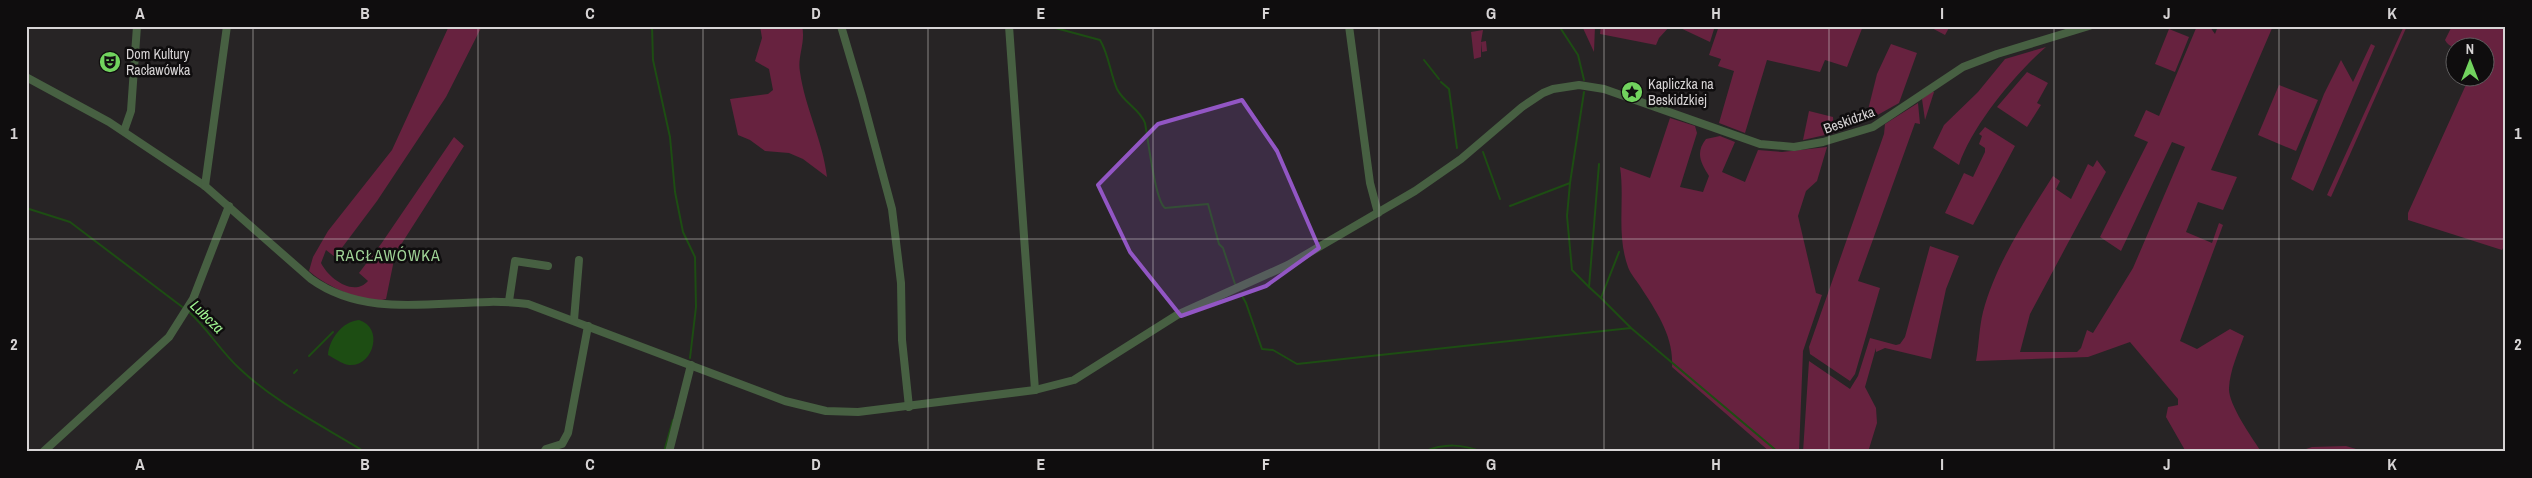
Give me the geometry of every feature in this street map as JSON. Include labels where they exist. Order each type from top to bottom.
[{"type":"street","points":[[124,131],[131,111],[137,26]]},
{"type":"street","points":[[205,186],[227,26]]},
{"type":"street","points":[[841,26],[892,209],[901,283],[902,340],[909,407]]},
{"type":"street","points":[[1009,26],[1035,390]]},
{"type":"street","points":[[1349,26],[1370,183],[1378,213]]},
{"type":"street","name":"Beskidzka","points":[[26,77],[124,131],[205,186],[311,280],[347,298],[378,305],[509,301],[537,306],[785,401],[826,411],[858,412],[1035,390],[1062,384],[1089,373],[1148,332],[1178,315],[1288,265],[1378,213],[1461,159],[1522,107],[1554,89],[1579,85],[1604,89],[1760,144],[1785,148],[1809,145],[1873,127],[1895,114],[1952,73],[1978,60],[2090,26]]},
{"type":"street","points":[[43,452],[155,352],[169,337],[191,304],[229,206]]},
{"type":"street","points":[[574,320],[579,260]]},
{"type":"street","points":[[509,301],[515,261],[548,266]]},
{"type":"street","points":[[544,452],[546,449],[562,444],[568,433],[588,326]]},
{"type":"street","points":[[669,452],[691,365]]},
{"type":"highlighted area","points":[[1242,100],[1277,151],[1319,248],[1266,286],[1181,316],[1130,252],[1098,185],[1158,124]]},
{"type":"shaded area","points":[[449,26],[482,26],[446,97],[377,201],[335,257],[326,250],[321,263],[330,275],[349,287],[356,287],[368,281],[359,273],[454,137],[464,146],[402,243],[394,260],[386,299],[368,300],[357,297],[335,288],[309,271],[313,257],[328,231],[392,150]]},
{"type":"shaded area","points":[[760,26],[802,26],[803,38],[799,66],[802,85],[822,150],[827,177],[803,159],[789,153],[765,151],[750,140],[738,135],[730,99],[768,94],[773,90],[769,69],[755,61],[762,38]]},
{"type":"shaded area","points":[[1582,26],[1595,26],[1594,52]]},
{"type":"shaded area","points":[[1601,26],[1670,26],[1659,38],[1656,45],[1600,34]]},
{"type":"shaded area","points":[[1676,26],[1715,26],[1710,42]]},
{"type":"shaded area","points":[[1719,26],[1863,26],[1847,67],[1825,60],[1820,72],[1767,60],[1745,133],[1719,123],[1734,71],[1718,66],[1721,59],[1709,55]]},
{"type":"shaded area","points":[[1928,26],[1950,26],[1945,35]]},
{"type":"shaded area","points":[[2197,26],[2210,27],[2215,34],[2218,26],[2273,26],[2211,170],[2237,177],[2223,210],[2198,202],[2186,232],[2212,243],[2219,223],[2223,225],[2180,341],[2197,349],[2230,329],[2244,336],[2231,375],[2230,395],[2236,411],[2246,428],[2260,450],[2265,452],[2186,452],[2166,417],[2168,407],[2178,405],[2178,399],[2130,342],[2088,357],[1976,361],[1983,312],[1989,294],[2004,259],[2022,225],[2053,176],[2060,181],[2056,189],[2071,199],[2088,164],[2093,167],[2097,160],[2106,172],[2030,314],[2020,352],[2077,352],[2081,348],[2087,330],[2093,333],[2133,268],[2185,147],[2172,142],[2121,251],[2100,237],[2148,142],[2134,136],[2146,110],[2159,116]]},
{"type":"shaded area","points":[[2404,26],[2407,26],[2331,197],[2327,195]]},
{"type":"shaded area","points":[[2452,26],[2506,26],[2506,242],[2502,250],[2408,220],[2408,213],[2464,88],[2494,88],[2494,38],[2446,38]]},
{"type":"shaded area","points":[[2169,29],[2189,37],[2175,72],[2155,64]]},
{"type":"shaded area","points":[[1483,30],[1481,57],[1474,59],[1471,32]]},
{"type":"shaded area","points":[[1486,41],[1487,51],[1482,52],[1481,42]]},
{"type":"shaded area","points":[[1891,44],[1917,53],[1899,103],[1865,122],[1877,74]]},
{"type":"shaded area","points":[[2371,44],[2375,46],[2313,191],[2291,179],[2324,94],[2341,60],[2353,82]]},
{"type":"shaded area","points":[[2046,47],[2021,71],[1984,118],[1965,150],[1959,165],[1933,148],[1944,125],[1978,92],[2005,59]]},
{"type":"shaded area","points":[[2027,72],[2048,83],[2037,103],[2041,105],[2027,127],[1997,107]]},
{"type":"shaded area","points":[[2279,85],[2318,100],[2296,151],[2258,135]]},
{"type":"shaded area","points":[[1932,91],[1934,92],[1925,120],[1922,99]]},
{"type":"shaded area","points":[[1918,103],[1920,124],[1915,123],[1858,281],[1880,288],[1855,374],[1850,381],[1810,354],[1809,347],[1884,134],[1885,124]]},
{"type":"shaded area","points":[[1809,111],[1833,117],[1834,133],[1803,140]]},
{"type":"shaded area","points":[[1670,118],[1695,126],[1697,133],[1680,187],[1703,192],[1709,176],[1700,158],[1700,153],[1706,139],[1720,136],[1735,142],[1722,172],[1745,182],[1758,150],[1782,152],[1827,147],[1817,181],[1806,191],[1798,216],[1816,293],[1822,295],[1803,351],[1799,452],[1770,452],[1672,367],[1670,345],[1663,324],[1628,267],[1622,242],[1620,167],[1650,178]]},
{"type":"shaded area","points":[[1985,127],[2015,146],[1973,225],[1945,213],[1964,173],[1973,177],[1985,152],[1985,148],[1979,144],[1982,136],[1979,134]]},
{"type":"shaded area","points":[[1930,246],[1959,256],[1946,289],[1931,359],[1885,348],[1876,352],[1876,348],[1865,387],[1876,408],[1877,423],[1868,452],[1803,452],[1809,361],[1850,389],[1858,376],[1870,338],[1896,345],[1900,344],[1905,337]]},
{"type":"shaded area","points":[[359,320],[367,324],[372,330],[373,346],[365,360],[358,364],[349,365],[328,355],[334,337],[342,327]]},
{"type":"shaded area","points":[[2346,446],[2366,452],[2297,452],[2312,447]]},
{"type":"waterway","points":[[652,26],[653,60],[670,137],[675,192],[683,232],[695,257],[696,307],[690,358]]},
{"type":"waterway","points":[[1048,26],[1100,40],[1117,89],[1140,114],[1145,123],[1152,168],[1161,203],[1165,208],[1208,204],[1219,244],[1223,248],[1235,284]]},
{"type":"waterway","points":[[1559,26],[1578,55],[1584,80]]},
{"type":"waterway","points":[[1424,60],[1439,79]]},
{"type":"waterway","points":[[1441,82],[1449,89],[1457,148]]},
{"type":"waterway","points":[[1570,183],[1584,92]]},
{"type":"waterway","points":[[1483,152],[1500,199]]},
{"type":"waterway","points":[[1599,164],[1589,287],[1601,298]]},
{"type":"waterway","points":[[1510,206],[1570,183],[1567,216],[1572,270],[1589,287]]},
{"type":"waterway","name":"Lubcza","points":[[26,208],[70,222],[185,309]]},
{"type":"waterway","points":[[1619,252],[1601,298],[1631,328]]},
{"type":"waterway","points":[[1241,294],[1262,349],[1273,350],[1297,364],[1631,328],[1778,452]]},
{"type":"waterway","name":"Lubcza","points":[[189,312],[233,362],[269,393],[300,414],[365,452]]},
{"type":"waterway","points":[[309,356],[333,332]]},
{"type":"waterway","points":[[294,373],[297,370]]},
{"type":"waterway","points":[[664,452],[673,420]]},
{"type":"waterway","name":"Lubcza","points":[[1423,452],[1446,446],[1468,447],[1483,452]]},
{"type":"place","name":"Dom Kultury Racławówka","points":[[110,62]]},
{"type":"place","name":"Kapliczka na Beskidzkiej","points":[[1632,92]]},
{"type":"district","name":"RACŁAWÓWKA","points":[[388,255]]}]
